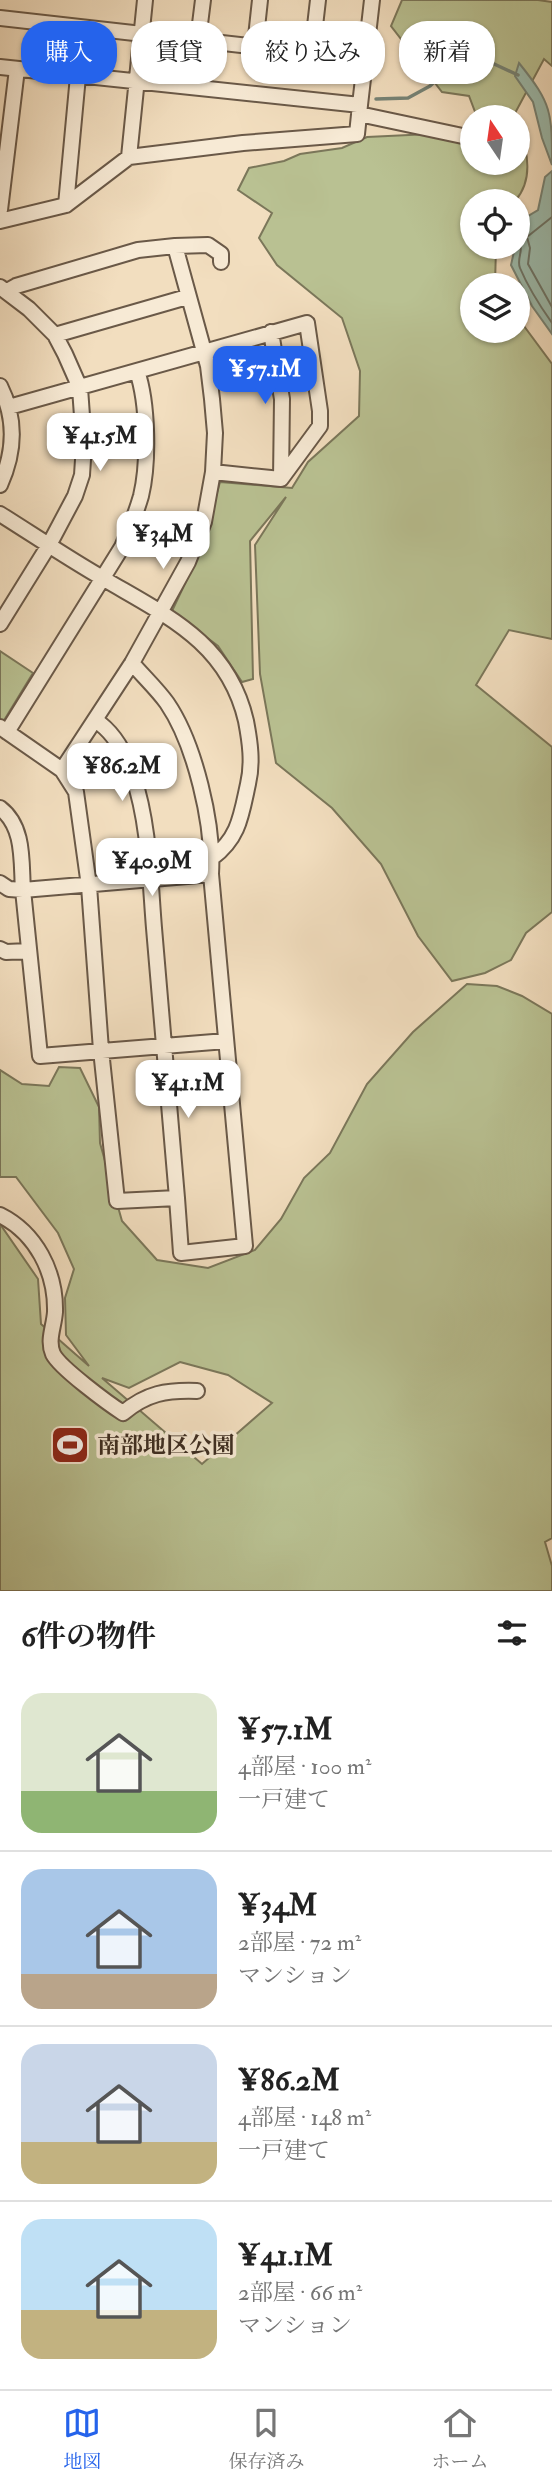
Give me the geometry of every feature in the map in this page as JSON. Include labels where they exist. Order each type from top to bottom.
[{"type":"street","points":[[143,21],[145,0]]},
{"type":"street","points":[[200,21],[203,0]]},
{"type":"street","points":[[258,21],[260,0]]},
{"type":"street","points":[[316,21],[318,0]]},
{"type":"street","points":[[370,21],[372,0]]},
{"type":"street","points":[[0,18],[131,32]]},
{"type":"street","points":[[0,67],[21,70]]},
{"type":"street","points":[[0,210],[4,144],[16,69]]},
{"type":"street","points":[[66,205],[77,84]]},
{"type":"street","points":[[129,158],[137,84]]},
{"type":"street","points":[[154,84],[360,109],[460,135]]},
{"type":"street","points":[[0,221],[66,205],[129,158],[243,143],[357,134],[362,84]]},
{"type":"street","points":[[4,289],[138,250],[208,245],[221,254],[221,262]]},
{"type":"street","points":[[62,770],[132,663],[188,562],[204,522],[213,472],[213,410],[208,366],[175,246]]},
{"type":"street","points":[[0,624],[49,545],[82,475],[84,444],[80,388],[55,335],[4,289]]},
{"type":"street","points":[[55,335],[187,296]]},
{"type":"street","points":[[9,407],[307,323],[320,426],[281,479]]},
{"type":"street","points":[[271,332],[282,399],[281,479]]},
{"type":"street","points":[[137,371],[143,386],[145,470],[141,494],[122,547],[4,730],[62,770],[76,792],[89,886],[117,1201],[177,1198]]},
{"type":"street","points":[[0,386],[9,407],[12,447],[0,485]]},
{"type":"street","points":[[213,472],[281,479]]},
{"type":"street","points":[[0,514],[197,637],[213,654],[235,688],[249,737],[251,771],[237,830],[226,848],[212,859]]},
{"type":"street","points":[[95,720],[115,739],[127,758],[142,808],[181,1253],[245,1246],[211,874],[212,859],[197,772],[180,725],[167,703],[132,663]]},
{"type":"street","points":[[0,808],[10,815],[20,840],[40,1056],[226,1041]]},
{"type":"street","points":[[0,883],[16,891],[211,874]]},
{"type":"street","points":[[0,949],[6,952],[29,951]]},
{"type":"street","points":[[0,1215],[16,1223],[36,1246],[46,1264],[52,1283],[55,1309],[50,1336],[51,1347],[54,1356],[63,1366],[123,1413],[135,1403],[169,1390],[197,1391]]},
{"type":"green space","points":[[402,0],[552,2],[552,66],[544,59],[519,105],[472,105],[469,96],[442,92],[436,84],[495,84],[495,21],[399,21],[399,36],[391,26]]},
{"type":"green space","points":[[460,133],[460,175],[527,175],[523,189],[460,189],[460,259],[496,259],[495,273],[460,273],[460,343],[530,343],[530,334],[552,364],[552,639],[509,630],[476,685],[552,747],[552,912],[526,933],[511,960],[485,973],[452,981],[418,936],[381,864],[332,808],[276,763],[260,674],[255,545],[286,497],[250,541],[253,679],[242,682],[218,646],[172,611],[201,550],[220,482],[292,488],[308,462],[359,416],[360,371],[342,318],[277,265],[259,238],[272,213],[238,190],[249,168],[284,161],[300,154],[342,148],[367,137]]},
{"type":"green space","points":[[0,651],[33,673],[3,722],[0,719]]},
{"type":"green space","points":[[467,984],[497,986],[522,996],[552,1014],[552,1538],[545,1542],[552,1566],[552,1591],[0,1591],[0,1224],[38,1279],[41,1324],[89,1366],[66,1335],[65,1298],[74,1269],[58,1233],[16,1177],[0,1177],[0,1070],[22,1084],[49,1086],[59,1067],[80,1068],[99,1107],[100,1143],[122,1221],[157,1260],[208,1268],[255,1250],[281,1219],[304,1178],[330,1153],[367,1084],[413,1032]],"holes":[[[180,1362],[228,1375],[272,1403],[202,1464],[102,1378],[129,1388]]]},
{"type":"water","points":[[519,63],[538,89],[548,110],[552,165],[533,102],[515,76]]},
{"type":"water","points":[[552,171],[552,334],[530,302],[530,273],[515,273],[511,265],[512,259],[530,259],[530,215],[538,210],[545,177]]},
{"type":"waterway","points":[[376,99],[408,98],[430,86],[457,61],[492,63],[518,75]]},
{"type":"place","name":"南部地区公園","points":[[70,1445]]}]
